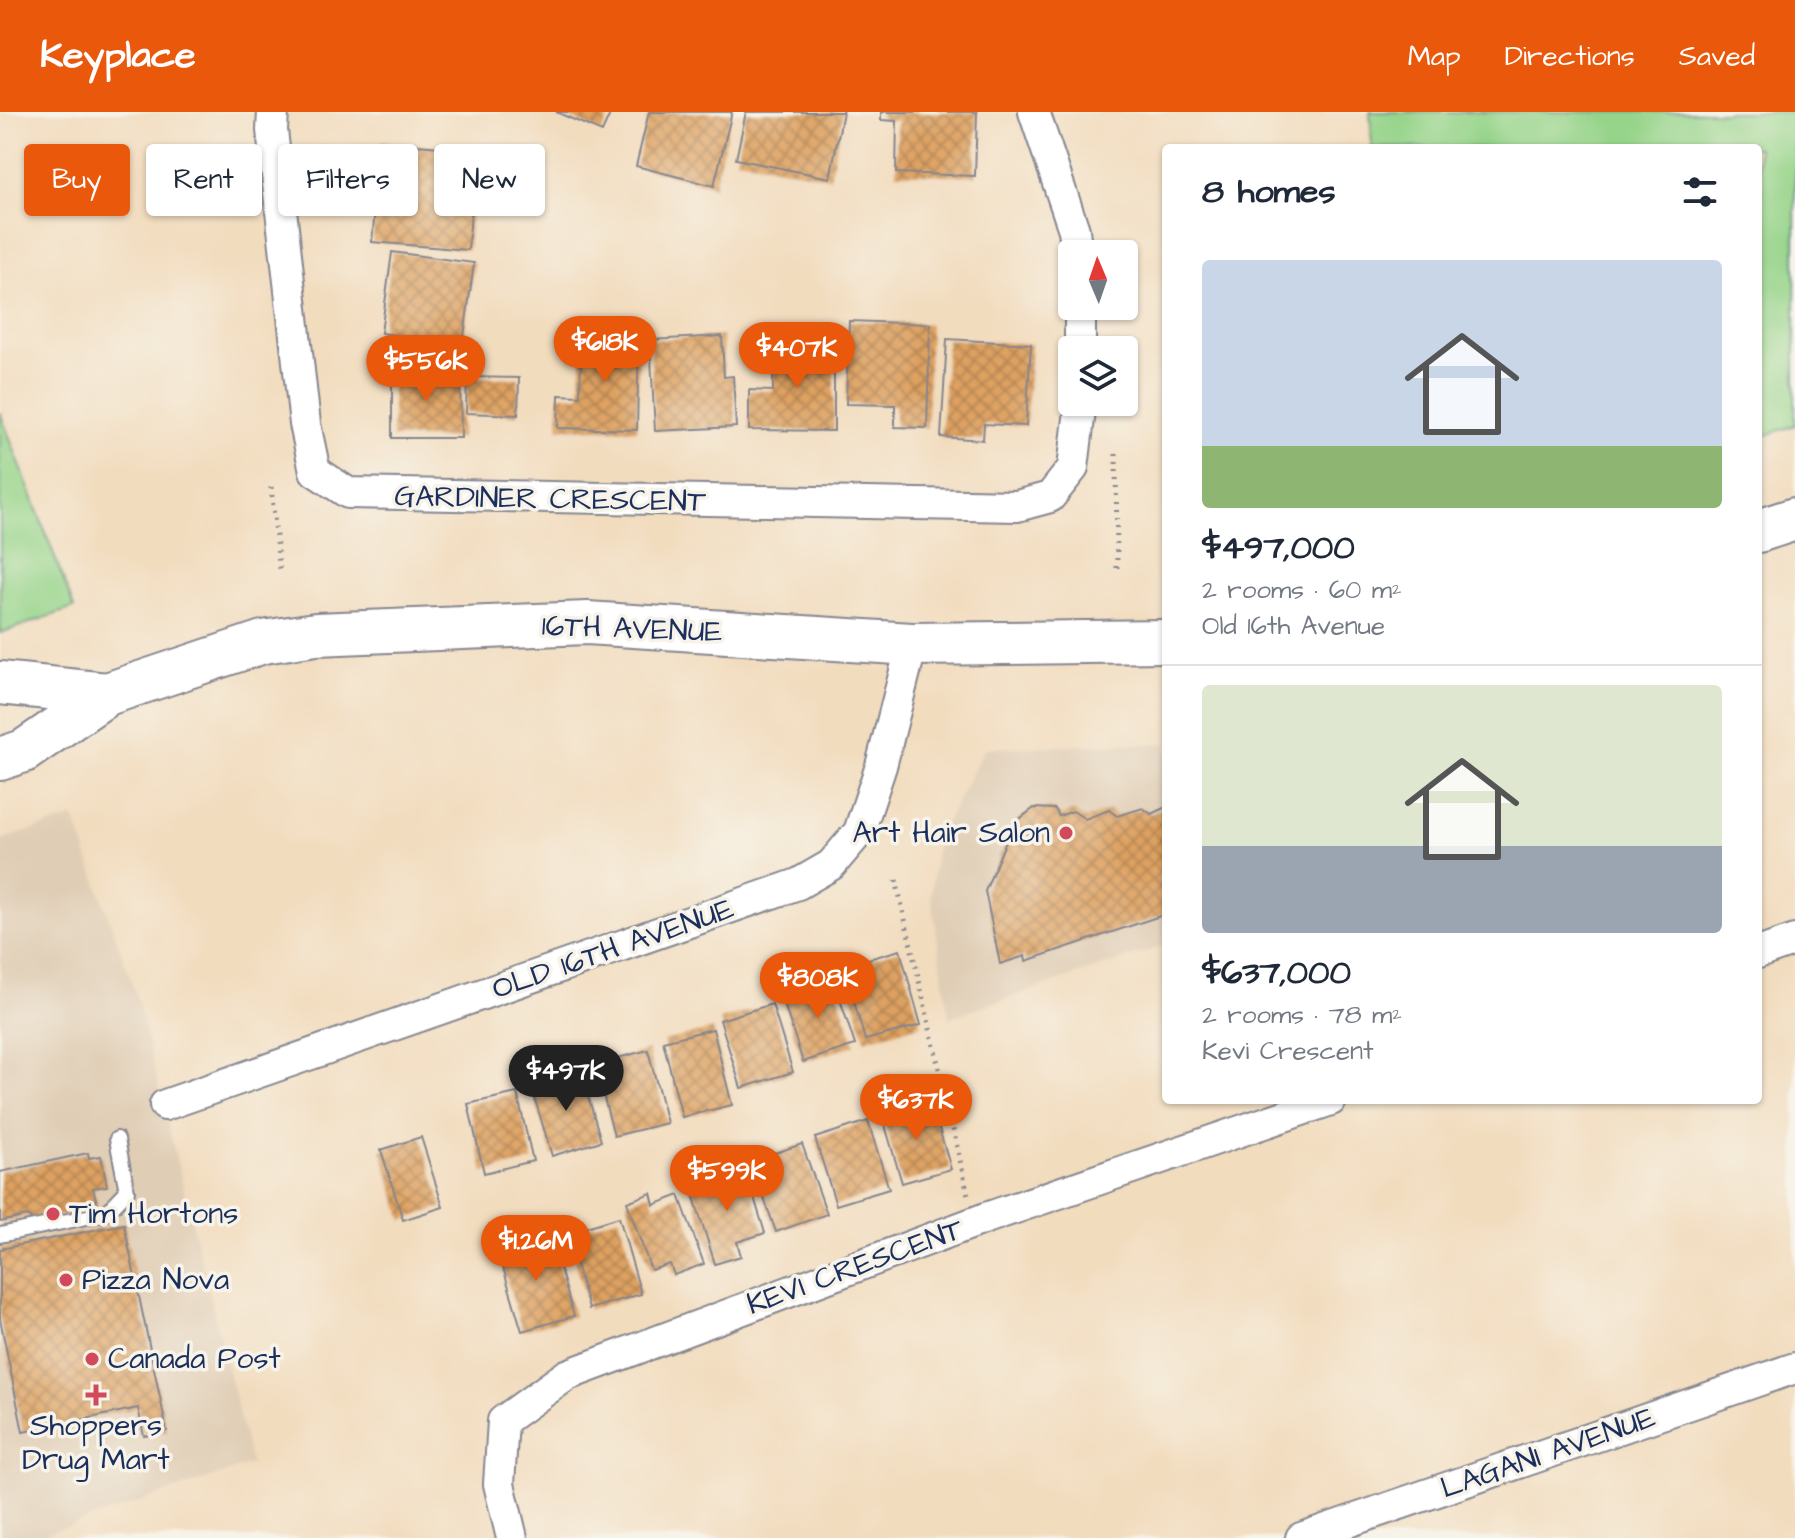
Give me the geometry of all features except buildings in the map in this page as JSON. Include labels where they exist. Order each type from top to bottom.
[{"type":"main road","points":[[1762,530],[1795,519]]},
{"type":"main road","name":"16TH AVENUE","points":[[0,759],[24,751],[107,694],[263,642],[316,634],[587,623],[912,644],[1162,641]]},
{"type":"main road","name":"16TH AVENUE","points":[[0,683],[107,694]]},
{"type":"street","name":"GARDINER CRESCENT","points":[[273,112],[272,130],[305,424],[315,471],[348,493],[1017,506],[1050,497],[1073,468],[1079,416]]},
{"type":"street","points":[[1034,112],[1075,240]]},
{"type":"street","name":"OLD 16TH AVENUE","points":[[165,1105],[798,884],[831,865],[859,832],[881,766],[912,644]]},
{"type":"street","points":[[1762,952],[1795,940]]},
{"type":"street","name":"KEVI CRESCENT","points":[[507,1537],[499,1484],[503,1421],[567,1375],[974,1223],[1319,1104]]},
{"type":"street","name":"LAGANI AVENUE","points":[[1301,1538],[1795,1368]]},
{"type":"lane","points":[[0,1235],[106,1213],[127,1191],[117,1139]]},
{"type":"path","points":[[1116,454],[1117,569]]},
{"type":"path","points":[[271,487],[280,574]]},
{"type":"path","points":[[896,880],[974,1223]]},
{"type":"shaded area","points":[[1162,743],[1162,946],[949,1018],[931,895],[937,840],[985,748]]},
{"type":"shaded area","points":[[74,817],[137,998],[251,1464],[33,1538],[0,1538],[0,840]]},
{"type":"green space","points":[[1370,112],[1795,112],[1795,425],[1762,437],[1762,144],[1372,144]]},
{"type":"green space","points":[[0,412],[74,608],[0,633]]},
{"type":"place","name":"Art Hair Salon","points":[[1066,833]]},
{"type":"place","name":"Tim Hortons","points":[[53,1214]]},
{"type":"place","name":"Pizza Nova","points":[[66,1280]]},
{"type":"place","name":"Canada Post","points":[[92,1359]]},
{"type":"place","name":"Shoppers Drug Mart","points":[[96,1395]]}]
